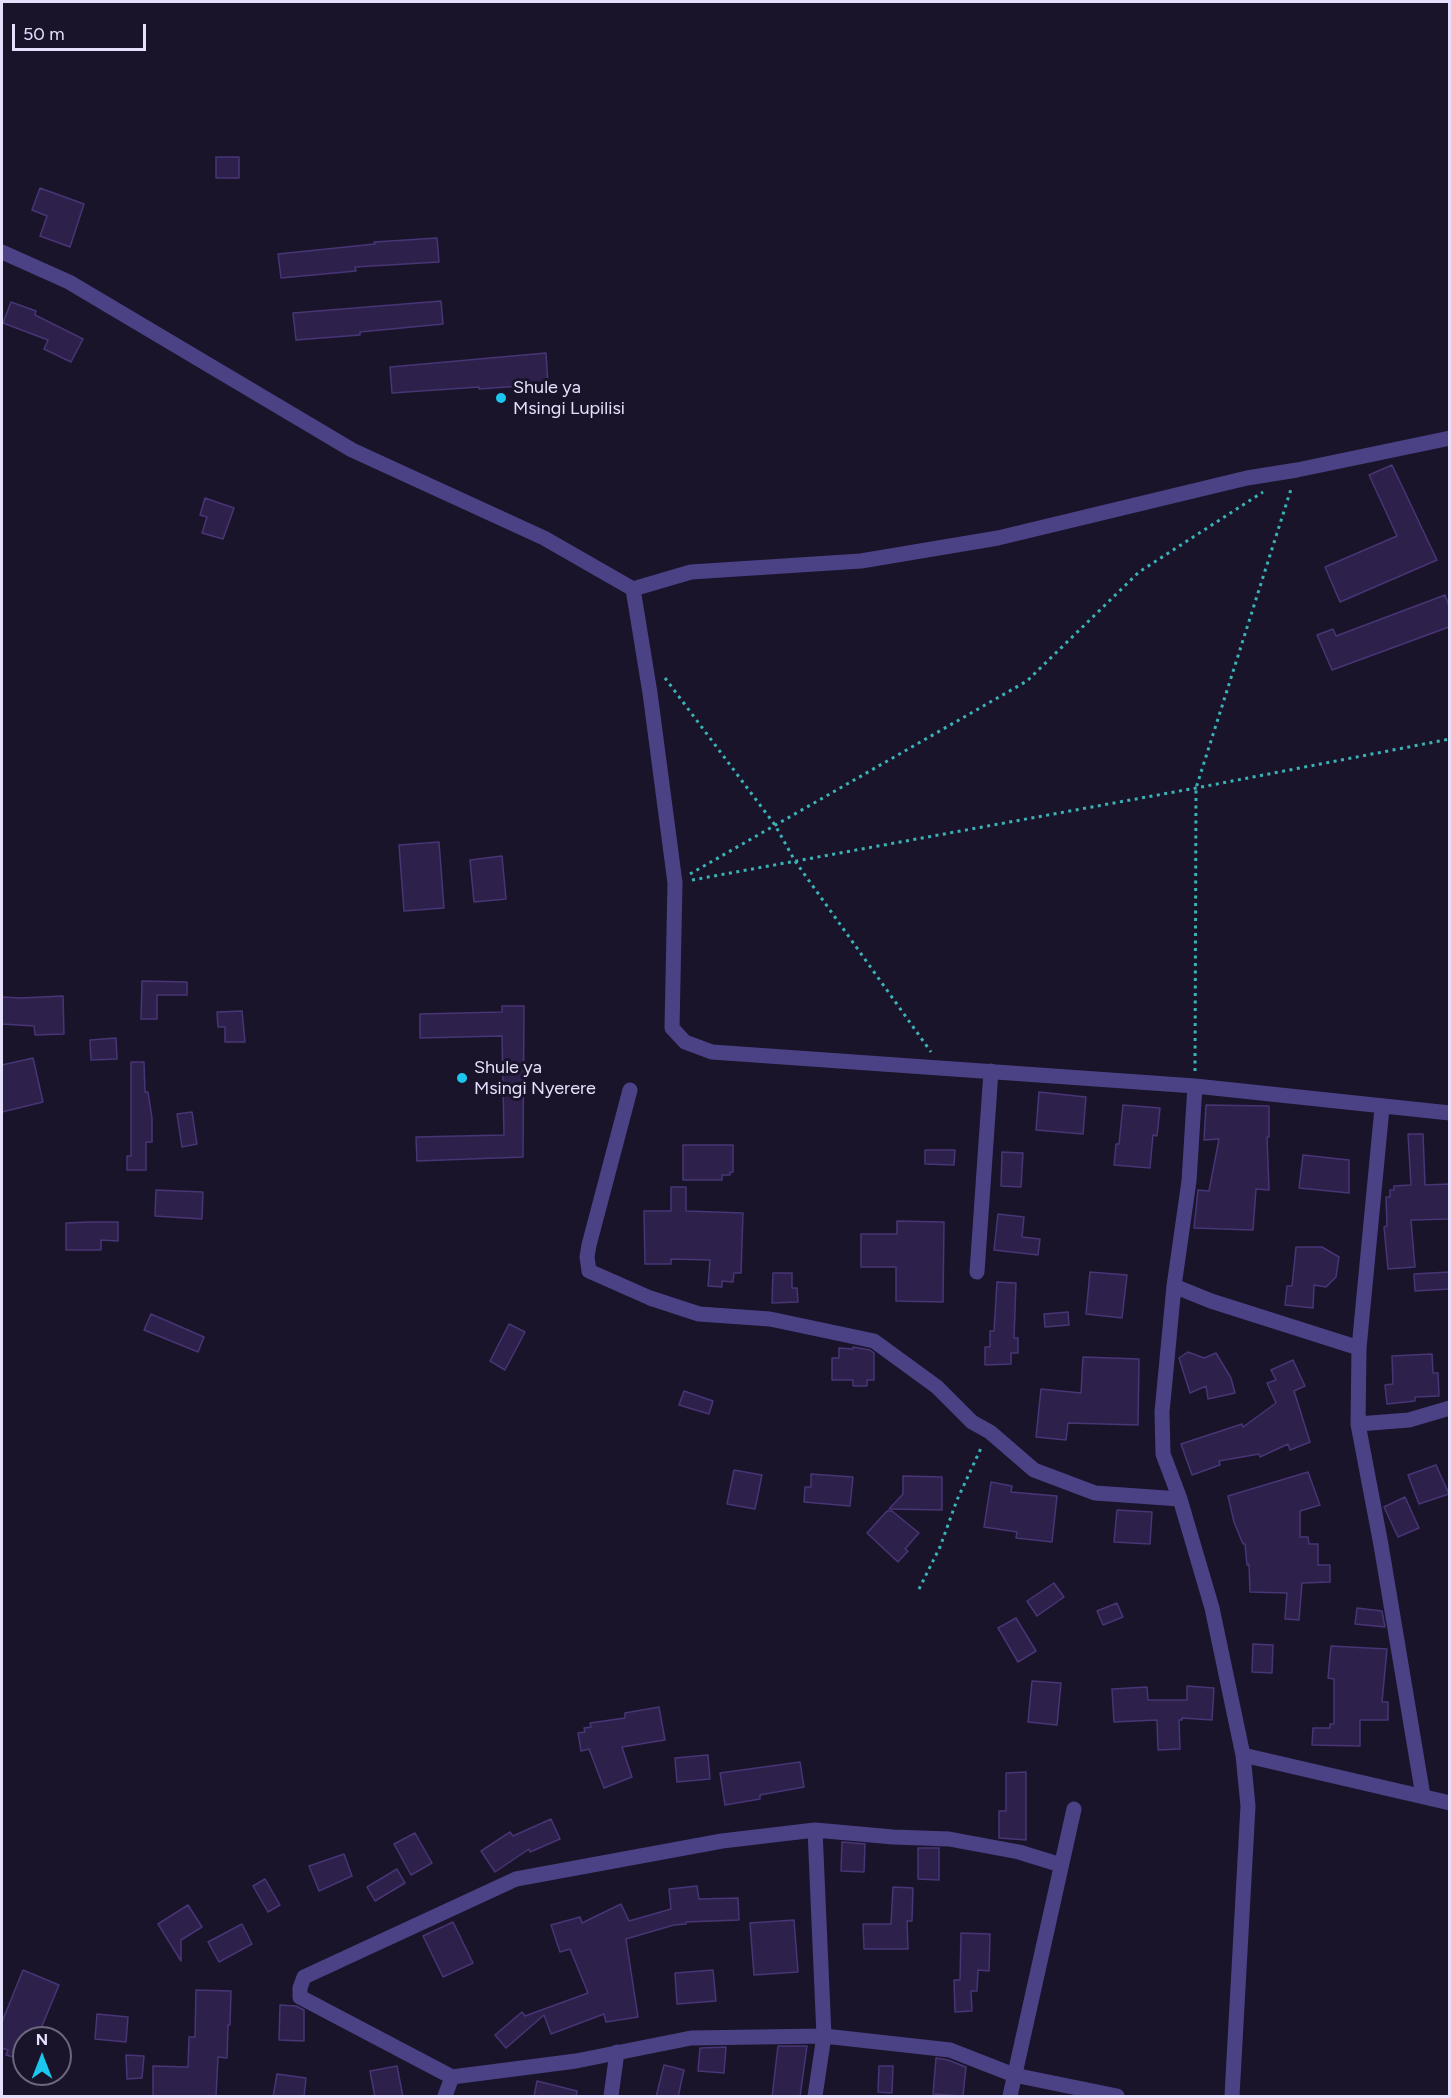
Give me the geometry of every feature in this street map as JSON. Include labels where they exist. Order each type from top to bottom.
[{"type":"street","points":[[2,252],[69,282],[352,450],[544,538],[633,589],[691,572],[861,561],[986,540],[1247,478],[1297,470],[1449,438]]},
{"type":"street","points":[[633,589],[650,693],[675,883],[672,1028],[685,1042],[712,1052],[1195,1086],[1382,1108],[1449,1113]]},
{"type":"street","points":[[977,1272],[991,1071]]},
{"type":"street","points":[[1195,1086],[1189,1181],[1174,1286],[1162,1412],[1163,1454],[1180,1499],[1212,1608],[1243,1755],[1248,1806],[1232,2097]]},
{"type":"street","points":[[630,1090],[589,1245],[587,1257],[589,1271],[650,1298],[699,1314],[770,1319],[874,1341],[937,1387],[972,1422],[990,1432],[1034,1470],[1095,1494],[1180,1499]]},
{"type":"street","points":[[1382,1108],[1359,1348],[1358,1424],[1381,1545],[1423,1796]]},
{"type":"street","points":[[1174,1286],[1211,1301],[1359,1348]]},
{"type":"street","points":[[1358,1424],[1409,1420],[1449,1408]]},
{"type":"street","points":[[1243,1755],[1449,1803]]},
{"type":"street","points":[[1010,2097],[1074,1809]]},
{"type":"street","points":[[1061,1865],[1019,1852],[949,1839],[816,1830],[722,1841],[516,1879],[304,1977],[300,1997],[452,2077],[576,2061],[691,2038],[824,2036],[950,2050],[1014,2075],[1117,2097]]},
{"type":"street","points":[[815,2097],[824,2036],[816,1830]]},
{"type":"street","points":[[611,2097],[617,2052]]},
{"type":"street","points":[[445,2097],[452,2077]]},
{"type":"path","points":[[1195,1086],[1196,788],[1297,470]]},
{"type":"path","points":[[675,883],[1027,681],[1139,572],[1267,489]]},
{"type":"path","points":[[663,676],[775,825],[795,861],[942,1067]]},
{"type":"path","points":[[675,883],[1196,788],[1449,739]]},
{"type":"path","points":[[919,1589],[940,1547],[974,1460],[990,1432]]},
{"type":"building","points":[[216,157],[239,157],[239,178],[216,178]]},
{"type":"building","points":[[40,188],[84,204],[70,247],[40,236],[47,216],[32,210]]},
{"type":"building","points":[[437,238],[439,262],[355,267],[356,271],[281,278],[278,254],[375,244],[374,242]]},
{"type":"building","points":[[441,301],[443,324],[360,332],[360,335],[296,340],[293,313]]},
{"type":"building","points":[[11,302],[36,311],[35,315],[83,339],[71,362],[44,349],[48,340],[3,323]]},
{"type":"building","points":[[546,353],[548,384],[392,393],[390,367]]},
{"type":"building","points":[[1392,465],[1437,560],[1340,602],[1325,567],[1397,536],[1369,475]]},
{"type":"building","points":[[205,498],[234,508],[223,539],[202,533],[207,517],[200,515]]},
{"type":"building","points":[[1445,595],[1449,606],[1449,627],[1332,670],[1317,635],[1333,629],[1336,636]]},
{"type":"building","points":[[439,842],[444,908],[404,911],[399,845]]},
{"type":"building","points":[[502,856],[506,899],[474,902],[470,860]]},
{"type":"building","points":[[142,981],[187,982],[187,995],[157,995],[157,1019],[141,1019]]},
{"type":"building","points":[[63,996],[64,1034],[35,1035],[34,1026],[2,1024],[2,997]]},
{"type":"building","points":[[502,1006],[524,1006],[523,1157],[417,1161],[416,1137],[504,1135],[502,1036],[420,1038],[420,1014],[502,1012]]},
{"type":"building","points":[[242,1011],[245,1042],[225,1042],[225,1027],[218,1027],[217,1012]]},
{"type":"building","points":[[116,1038],[117,1059],[91,1060],[90,1040]]},
{"type":"building","points":[[33,1058],[43,1102],[2,1112],[2,1065]]},
{"type":"building","points":[[131,1062],[144,1062],[145,1092],[148,1092],[152,1118],[152,1142],[146,1142],[146,1170],[127,1170],[127,1156],[131,1156]]},
{"type":"building","points":[[1039,1092],[1086,1097],[1083,1134],[1036,1130]]},
{"type":"building","points":[[1123,1105],[1160,1108],[1157,1136],[1153,1135],[1150,1168],[1114,1165],[1116,1144],[1119,1144]]},
{"type":"building","points":[[1206,1105],[1269,1106],[1269,1137],[1267,1137],[1269,1190],[1256,1189],[1253,1230],[1194,1228],[1198,1190],[1209,1191],[1219,1139],[1204,1140]]},
{"type":"building","points":[[192,1112],[197,1144],[182,1147],[177,1114]]},
{"type":"building","points":[[1408,1134],[1423,1134],[1425,1185],[1449,1184],[1449,1219],[1411,1220],[1415,1267],[1388,1269],[1384,1227],[1387,1226],[1386,1197],[1390,1197],[1390,1190],[1394,1190],[1394,1186],[1411,1185]]},
{"type":"building","points":[[683,1145],[733,1145],[733,1172],[730,1172],[730,1175],[722,1175],[722,1180],[683,1180]]},
{"type":"building","points":[[925,1150],[955,1150],[954,1165],[925,1164]]},
{"type":"building","points":[[1002,1152],[1023,1153],[1021,1187],[1001,1186]]},
{"type":"building","points":[[1303,1155],[1349,1160],[1349,1193],[1299,1188]]},
{"type":"building","points":[[671,1187],[686,1187],[686,1211],[743,1213],[741,1273],[734,1273],[733,1282],[722,1281],[722,1287],[708,1286],[710,1260],[671,1259],[671,1264],[645,1264],[644,1211],[671,1211]]},
{"type":"building","points":[[156,1190],[203,1192],[202,1219],[155,1216]]},
{"type":"building","points":[[998,1214],[1024,1217],[1022,1237],[1040,1239],[1038,1255],[994,1250]]},
{"type":"building","points":[[897,1221],[944,1222],[943,1302],[896,1301],[896,1267],[861,1267],[861,1234],[897,1234]]},
{"type":"building","points":[[118,1222],[118,1241],[101,1240],[101,1250],[66,1250],[66,1223]]},
{"type":"building","points":[[1296,1247],[1322,1247],[1339,1257],[1336,1277],[1326,1287],[1314,1285],[1313,1308],[1285,1305],[1287,1286],[1292,1286]]},
{"type":"building","points":[[1090,1272],[1127,1275],[1122,1318],[1086,1314]]},
{"type":"building","points":[[1449,1272],[1449,1289],[1415,1291],[1414,1274]]},
{"type":"building","points":[[773,1273],[792,1273],[792,1288],[797,1288],[798,1302],[772,1303]]},
{"type":"building","points":[[997,1282],[1016,1283],[1014,1338],[1018,1338],[1018,1353],[1011,1353],[1011,1364],[985,1365],[985,1347],[990,1347],[990,1331],[994,1331]]},
{"type":"building","points":[[1068,1312],[1069,1325],[1045,1327],[1044,1314]]},
{"type":"building","points":[[151,1314],[204,1337],[198,1352],[144,1330]]},
{"type":"building","points":[[509,1324],[525,1332],[505,1370],[490,1361]]},
{"type":"building","points":[[853,1347],[874,1353],[874,1380],[867,1380],[867,1386],[853,1386],[853,1380],[832,1380],[832,1358],[839,1358],[839,1348],[853,1349]]},
{"type":"building","points":[[1188,1352],[1204,1358],[1216,1353],[1231,1378],[1235,1393],[1208,1399],[1206,1386],[1190,1393],[1179,1358]]},
{"type":"building","points":[[1432,1354],[1433,1373],[1438,1373],[1439,1396],[1415,1397],[1415,1401],[1387,1404],[1385,1385],[1393,1384],[1392,1356]]},
{"type":"building","points":[[1083,1357],[1139,1359],[1138,1425],[1068,1423],[1066,1440],[1036,1437],[1041,1389],[1081,1393]]},
{"type":"building","points":[[1293,1360],[1305,1386],[1294,1391],[1310,1442],[1290,1450],[1288,1444],[1260,1457],[1259,1454],[1219,1461],[1220,1465],[1192,1475],[1181,1444],[1242,1424],[1243,1427],[1276,1403],[1267,1383],[1276,1380],[1271,1370]]},
{"type":"building","points":[[684,1391],[713,1401],[709,1414],[679,1405]]},
{"type":"building","points":[[1436,1465],[1449,1494],[1419,1504],[1408,1475]]},
{"type":"building","points":[[734,1470],[762,1475],[755,1509],[727,1504]]},
{"type":"building","points":[[1308,1472],[1320,1505],[1300,1511],[1300,1537],[1308,1537],[1309,1544],[1318,1544],[1318,1565],[1330,1565],[1330,1582],[1302,1583],[1299,1620],[1285,1619],[1287,1593],[1250,1592],[1249,1564],[1247,1565],[1245,1544],[1234,1522],[1228,1496]]},
{"type":"building","points":[[811,1474],[853,1477],[850,1506],[804,1502],[805,1487],[811,1487]]},
{"type":"building","points":[[903,1476],[942,1477],[942,1510],[889,1509],[903,1494]]},
{"type":"building","points":[[991,1482],[1012,1486],[1011,1492],[1057,1496],[1052,1542],[1016,1538],[1017,1532],[984,1527]]},
{"type":"building","points":[[1405,1497],[1419,1528],[1398,1537],[1384,1507]]},
{"type":"building","points":[[1117,1510],[1152,1512],[1150,1544],[1114,1542]]},
{"type":"building","points":[[887,1511],[892,1511],[919,1533],[905,1549],[908,1551],[898,1562],[867,1533]]},
{"type":"building","points":[[1054,1583],[1064,1597],[1037,1616],[1027,1601]]},
{"type":"building","points":[[1117,1603],[1123,1617],[1103,1625],[1097,1611]]},
{"type":"building","points":[[1357,1608],[1382,1611],[1385,1627],[1355,1624]]},
{"type":"building","points":[[1016,1618],[1036,1651],[1018,1662],[998,1628]]},
{"type":"building","points":[[1253,1644],[1273,1645],[1272,1673],[1252,1672]]},
{"type":"building","points":[[1331,1646],[1387,1649],[1382,1702],[1388,1702],[1388,1720],[1360,1720],[1360,1746],[1312,1745],[1313,1728],[1330,1728],[1330,1724],[1334,1724],[1334,1679],[1328,1678]]},
{"type":"building","points":[[1032,1681],[1061,1683],[1057,1725],[1028,1722]]},
{"type":"building","points":[[1187,1686],[1214,1688],[1212,1720],[1182,1718],[1179,1720],[1180,1749],[1158,1750],[1157,1720],[1114,1722],[1112,1689],[1147,1687],[1148,1700],[1187,1700]]},
{"type":"building","points":[[659,1707],[665,1740],[622,1747],[632,1777],[604,1788],[589,1749],[581,1751],[578,1733],[585,1732],[584,1728],[591,1727],[590,1723],[625,1718],[625,1713]]},
{"type":"building","points":[[708,1755],[710,1779],[677,1782],[675,1758]]},
{"type":"building","points":[[800,1762],[804,1787],[760,1795],[760,1799],[725,1805],[720,1773]]},
{"type":"building","points":[[1026,1772],[1026,1840],[999,1838],[999,1811],[1006,1811],[1006,1773]]},
{"type":"building","points":[[551,1819],[560,1839],[530,1852],[529,1849],[495,1872],[481,1851],[510,1832],[513,1836]]},
{"type":"building","points":[[415,1833],[432,1863],[411,1875],[394,1844]]},
{"type":"building","points":[[842,1842],[865,1844],[864,1872],[841,1871]]},
{"type":"building","points":[[918,1848],[939,1848],[939,1880],[918,1879]]},
{"type":"building","points":[[344,1854],[352,1876],[319,1891],[309,1866]]},
{"type":"building","points":[[397,1869],[405,1883],[375,1901],[367,1887]]},
{"type":"building","points":[[265,1879],[280,1905],[268,1912],[253,1886]]},
{"type":"building","points":[[697,1886],[699,1899],[738,1898],[739,1920],[686,1922],[686,1924],[674,1925],[626,1939],[638,2017],[606,2022],[604,2014],[551,2034],[544,2015],[506,2048],[495,2035],[522,2012],[525,2016],[588,1993],[570,1949],[560,1952],[551,1925],[580,1917],[582,1923],[621,1904],[629,1921],[671,1909],[669,1889]]},
{"type":"building","points":[[893,1887],[913,1888],[912,1921],[907,1921],[908,1949],[864,1949],[863,1924],[891,1924]]},
{"type":"building","points":[[188,1905],[202,1927],[181,1940],[181,1961],[158,1924]]},
{"type":"building","points":[[794,1920],[798,1972],[754,1975],[750,1923]]},
{"type":"building","points":[[453,1922],[473,1963],[443,1977],[423,1936]]},
{"type":"building","points":[[242,1924],[252,1944],[219,1962],[208,1942]]},
{"type":"building","points":[[961,1933],[990,1934],[989,1971],[978,1970],[977,1991],[971,1991],[972,2011],[955,2012],[954,1980],[960,1980]]},
{"type":"building","points":[[23,1970],[59,1985],[42,2026],[12,2026],[12,2057],[6,2055],[8,2050],[2,2048],[2,2022]]},
{"type":"building","points":[[713,1970],[716,2001],[677,2004],[675,1973]]},
{"type":"building","points":[[196,1990],[231,1991],[227,2058],[218,2057],[216,2097],[153,2097],[153,2066],[188,2067],[189,2037],[195,2037]]},
{"type":"building","points":[[280,2005],[296,2006],[304,2010],[304,2041],[279,2040]]},
{"type":"building","points":[[97,2014],[128,2017],[126,2042],[95,2039]]},
{"type":"building","points":[[778,2046],[807,2046],[800,2097],[772,2097]]},
{"type":"building","points":[[726,2047],[724,2073],[698,2071],[700,2048]]},
{"type":"building","points":[[126,2055],[144,2056],[142,2078],[127,2079]]},
{"type":"building","points":[[936,2058],[966,2067],[963,2096],[933,2094]]},
{"type":"building","points":[[664,2065],[684,2070],[678,2097],[656,2097]]},
{"type":"building","points":[[397,2066],[403,2097],[375,2097],[370,2071]]},
{"type":"building","points":[[879,2066],[893,2066],[892,2093],[878,2092]]},
{"type":"building","points":[[277,2074],[306,2078],[304,2097],[273,2097]]},
{"type":"building","points":[[537,2081],[577,2091],[576,2097],[534,2097]]},
{"type":"place","name":"Shule ya Msingi Lupilisi","points":[[501,398]]},
{"type":"place","name":"Shule ya Msingi Nyerere","points":[[462,1078]]}]
